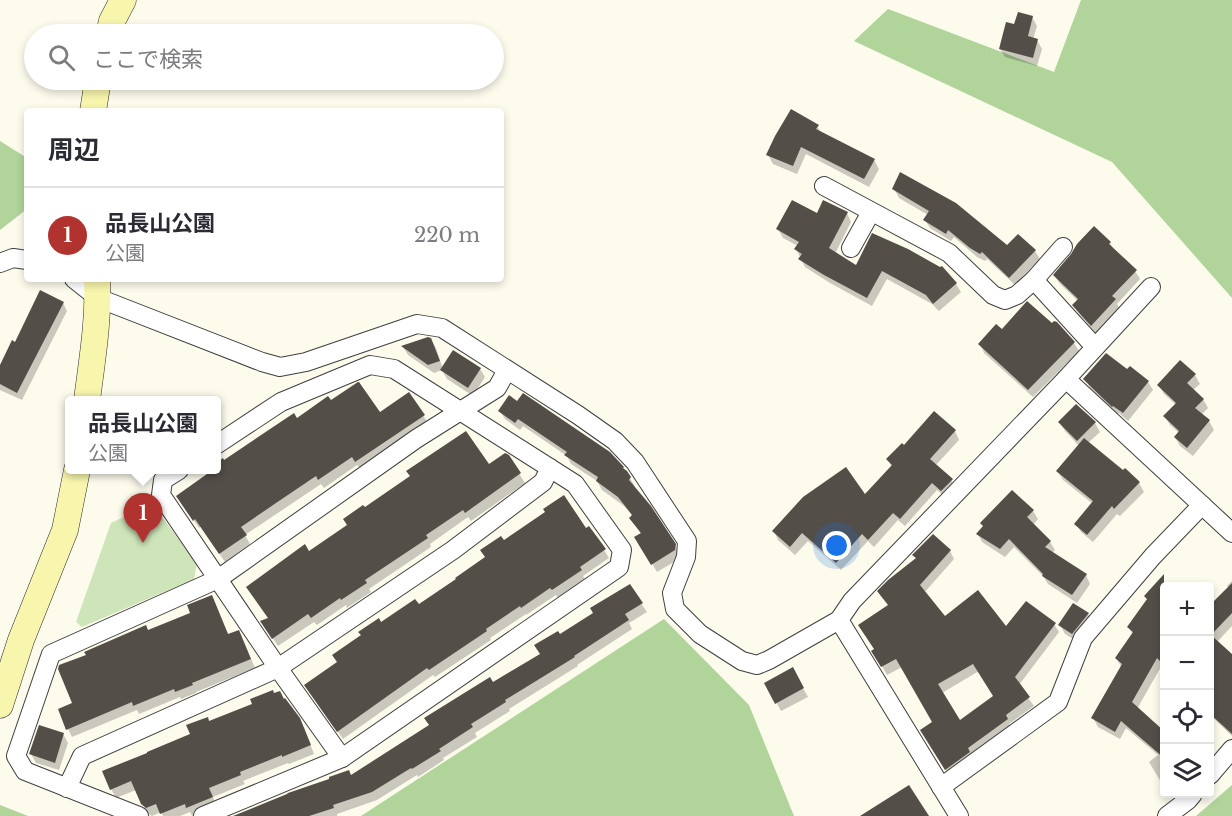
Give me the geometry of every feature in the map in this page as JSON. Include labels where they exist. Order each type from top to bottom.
[{"type":"street","points":[[111,24],[123,0]]},
{"type":"street","points":[[93,108],[96,90]]},
{"type":"street","points":[[824,186],[949,254],[993,295],[1005,300],[1017,295],[1034,280],[1063,247]]},
{"type":"street","points":[[851,248],[871,212]]},
{"type":"street","points":[[0,263],[14,258],[24,260]]},
{"type":"street","points":[[1034,280],[1095,347]]},
{"type":"street","points":[[82,282],[262,362],[280,367],[306,362],[417,324],[442,328],[578,415],[615,441],[635,462],[687,541],[686,557],[672,593],[675,609],[700,634],[742,662],[757,665],[838,620],[852,601],[1066,379],[1151,287]]},
{"type":"street","points":[[87,396],[98,288]]},
{"type":"street","points":[[203,816],[342,758],[619,567],[622,550],[575,484],[394,369],[370,365],[281,402],[221,442]]},
{"type":"street","points":[[139,816],[25,771],[16,756],[51,654],[218,579],[416,440],[497,388],[507,370]]},
{"type":"street","points":[[1066,379],[1232,533]]},
{"type":"street","points":[[67,788],[82,756],[278,668],[453,550],[543,482],[550,468]]},
{"type":"street","points":[[0,705],[21,640],[65,530],[76,474]]},
{"type":"street","points":[[173,474],[163,480],[161,495],[342,758]]},
{"type":"street","points":[[941,787],[1058,702],[1083,638],[1152,556],[1202,505]]},
{"type":"street","points":[[838,620],[959,816]]},
{"type":"street","points":[[1214,769],[1232,749]]},
{"type":"street","points":[[1167,816],[1190,798]]},
{"type":"green space","points":[[1081,0],[1232,0],[1232,298],[1112,162],[854,41],[888,9],[1054,72]]},
{"type":"green space","points":[[0,141],[24,156],[24,211],[0,230]]},
{"type":"green space","points":[[146,495],[197,564],[194,579],[82,627],[76,622],[111,523],[130,514],[128,507]]},
{"type":"green space","points":[[664,619],[749,705],[794,816],[361,816]]},
{"type":"green space","points":[[1232,785],[1232,816],[1196,816]]},
{"type":"green space","points":[[0,805],[28,816],[0,816]]},
{"type":"building","points":[[1018,12],[1033,16],[1028,36],[1038,39],[1033,58],[999,49],[1006,22],[1014,24]]},
{"type":"building","points":[[791,109],[819,125],[816,129],[875,159],[864,179],[801,147],[793,166],[766,155]]},
{"type":"building","points":[[900,172],[956,203],[1007,245],[1018,234],[1036,250],[1009,278],[982,252],[980,254],[970,248],[948,230],[946,234],[923,220],[929,211],[892,189]]},
{"type":"building","points":[[792,200],[817,213],[823,200],[848,212],[829,248],[856,265],[872,233],[942,266],[957,283],[933,304],[926,295],[882,271],[867,298],[798,259],[802,254],[794,249],[799,242],[776,229]]},
{"type":"building","points":[[1094,226],[1111,242],[1109,244],[1137,270],[1112,296],[1116,299],[1091,326],[1072,305],[1078,299],[1053,275]]},
{"type":"building","points":[[40,290],[64,302],[17,393],[0,384],[0,365],[12,340],[15,342]]},
{"type":"building","points":[[1027,301],[1052,323],[1057,322],[1075,342],[1028,390],[978,344],[996,324],[1002,329]]},
{"type":"building","points":[[431,338],[440,361],[428,365],[401,346]]},
{"type":"building","points":[[453,350],[481,368],[468,388],[440,370]]},
{"type":"building","points":[[1106,353],[1127,369],[1130,366],[1149,381],[1123,413],[1112,407],[1083,379]]},
{"type":"building","points":[[1180,360],[1196,374],[1187,383],[1204,399],[1195,408],[1210,420],[1187,448],[1174,437],[1179,431],[1163,416],[1176,403],[1157,385]]},
{"type":"building","points":[[359,382],[380,412],[409,392],[425,415],[355,462],[352,457],[318,480],[316,476],[241,527],[247,535],[219,554],[176,496],[207,474],[221,474],[221,459],[224,460],[294,413],[297,418],[328,396],[331,400]]},
{"type":"building","points":[[523,393],[610,452],[624,467],[631,477],[629,480],[651,506],[676,544],[675,550],[651,565],[634,537],[641,533],[629,518],[632,515],[618,497],[596,481],[598,477],[564,455],[567,452],[518,419],[515,423],[498,411],[509,395],[517,401]]},
{"type":"building","points":[[1076,404],[1096,422],[1077,441],[1058,422]]},
{"type":"building","points":[[934,411],[956,430],[930,459],[953,479],[941,491],[932,483],[900,519],[893,513],[868,540],[862,534],[836,563],[802,533],[790,547],[772,531],[803,497],[846,467],[865,494],[892,465],[886,459],[902,443],[904,445]]},
{"type":"building","points":[[466,431],[489,464],[505,453],[509,455],[521,473],[465,513],[463,510],[426,535],[428,538],[365,580],[367,583],[311,618],[308,614],[272,639],[260,621],[268,618],[246,587],[305,544],[309,551],[347,525],[343,519],[410,476],[406,471]]},
{"type":"building","points":[[1084,438],[1140,482],[1114,509],[1112,506],[1087,535],[1074,524],[1093,501],[1056,471]]},
{"type":"building","points":[[1012,490],[1034,510],[1027,517],[1051,541],[1045,547],[1087,574],[1072,595],[1042,576],[1043,574],[1009,539],[1000,549],[976,534],[983,526],[980,523]]},
{"type":"building","points":[[564,495],[586,528],[589,526],[606,549],[580,567],[582,570],[521,608],[520,606],[486,629],[487,631],[429,670],[427,668],[337,732],[304,685],[337,662],[332,655],[361,635],[358,632],[379,618],[381,622],[415,599],[419,604],[456,579],[485,557],[480,550],[501,536],[504,540],[545,512],[543,509]]},
{"type":"building","points":[[933,534],[951,550],[920,585],[945,616],[978,590],[1006,626],[1026,601],[1056,623],[1015,677],[1030,697],[1006,715],[1008,719],[968,748],[970,752],[945,770],[920,730],[932,722],[896,659],[881,667],[871,651],[874,649],[858,625],[888,605],[877,591],[916,558],[912,555]],"holes":[[[973,664],[993,696],[960,720],[938,684]]]},
{"type":"building","points":[[1164,574],[1164,582],[1160,582],[1160,661],[1157,658],[1132,702],[1160,727],[1160,755],[1121,721],[1115,732],[1091,718],[1122,664],[1115,658],[1133,632],[1127,627],[1147,599],[1144,596]]},
{"type":"building","points":[[1232,583],[1232,613],[1214,632],[1214,601]]},
{"type":"building","points":[[630,584],[643,603],[625,614],[629,620],[575,657],[505,700],[506,702],[471,724],[473,727],[439,749],[441,751],[412,769],[372,792],[309,816],[233,816],[349,770],[351,775],[429,725],[424,718],[490,677],[493,682],[540,654],[534,645],[558,631],[560,634],[593,613],[590,608]]},
{"type":"building","points":[[212,595],[228,634],[239,630],[251,659],[175,692],[174,689],[133,706],[132,702],[66,730],[58,709],[72,703],[58,669],[59,665],[86,655],[84,652],[146,625],[148,630],[190,613],[187,605]]},
{"type":"building","points":[[1073,603],[1089,613],[1072,634],[1058,625]]},
{"type":"building","points":[[1214,638],[1232,654],[1232,734],[1214,718]]},
{"type":"building","points":[[793,667],[804,688],[775,704],[764,683]]},
{"type":"building","points":[[273,690],[274,693],[280,691],[300,718],[311,745],[240,772],[241,775],[209,788],[213,797],[186,808],[185,804],[160,814],[156,804],[146,808],[141,804],[131,781],[110,790],[102,771],[190,734],[186,725],[208,717],[209,721],[252,704],[250,699]]},
{"type":"building","points":[[39,725],[64,733],[55,763],[29,754]]},
{"type":"building","points":[[909,785],[929,816],[860,816]]},
{"type":"place","name":"品長山公園","points":[[143,543]]}]
